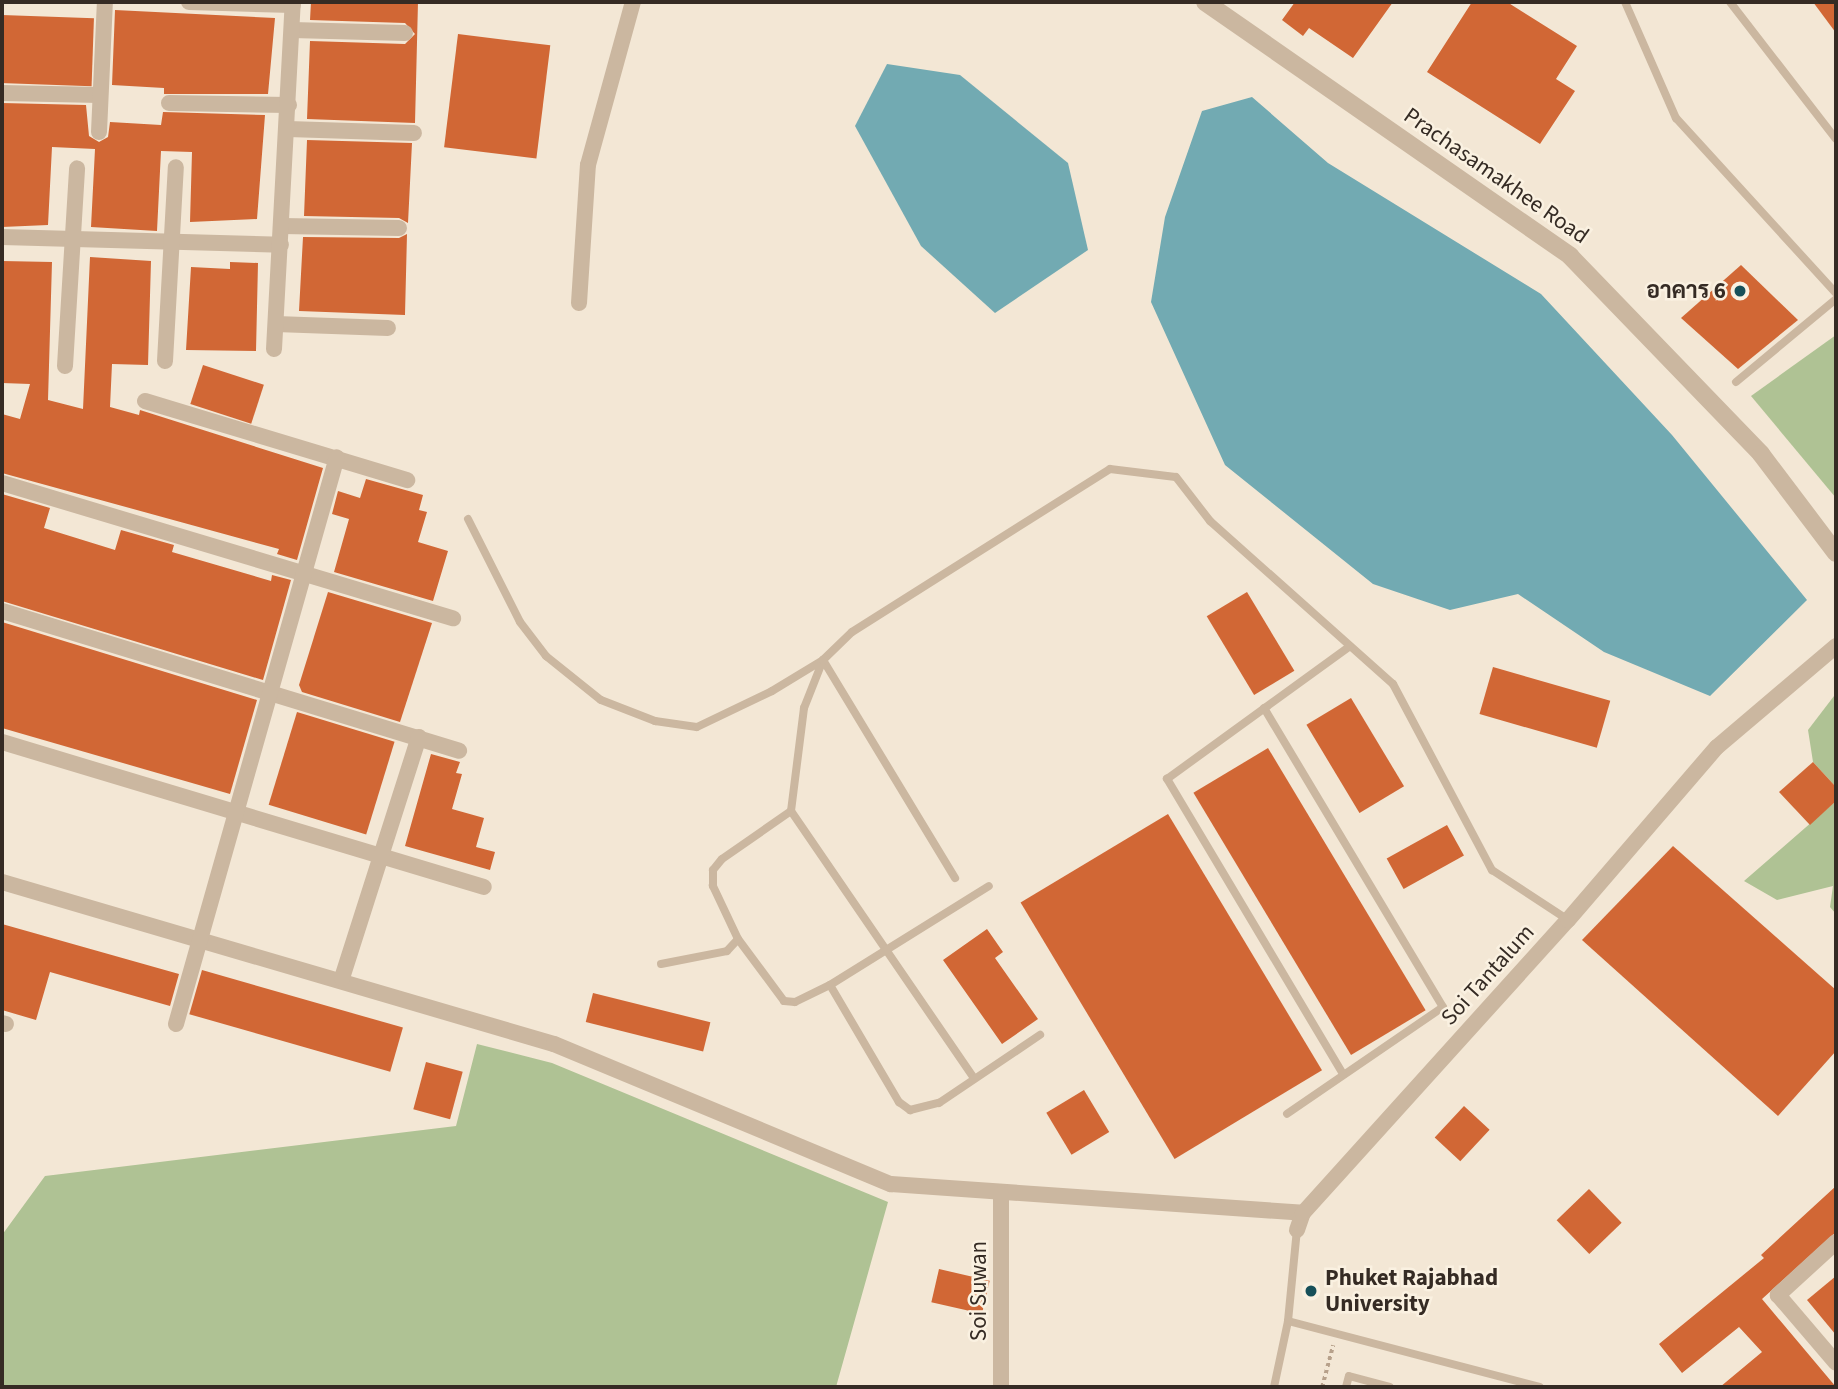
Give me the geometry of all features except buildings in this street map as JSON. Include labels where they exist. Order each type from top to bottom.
[{"type":"street","points":[[99,132],[105,2]]},
{"type":"street","points":[[188,2],[293,3],[274,349]]},
{"type":"street","points":[[579,303],[588,166],[633,2]]},
{"type":"street","name":"Prachasamakhee Road","points":[[1205,2],[1570,256],[1761,454],[1836,553]]},
{"type":"street","points":[[292,30],[405,33]]},
{"type":"street","points":[[2,93],[100,95]]},
{"type":"street","points":[[169,103],[289,105]]},
{"type":"street","points":[[288,129],[414,133]]},
{"type":"street","points":[[165,360],[174,245],[176,167]]},
{"type":"street","points":[[65,366],[77,168]]},
{"type":"street","points":[[282,226],[399,228]]},
{"type":"street","points":[[2,237],[174,245],[281,245]]},
{"type":"street","points":[[276,324],[388,328]]},
{"type":"street","points":[[145,401],[407,480]]},
{"type":"street","points":[[176,1024],[337,457]]},
{"type":"street","points":[[2,482],[453,618]]},
{"type":"street","points":[[2,611],[459,751]]},
{"type":"street","name":"Soi Tantalum","points":[[1297,1230],[1303,1213],[1569,920],[1717,747],[1836,646]]},
{"type":"street","points":[[342,978],[384,855],[419,737]]},
{"type":"street","points":[[2,742],[238,810],[484,887]]},
{"type":"street","points":[[2,882],[342,978],[554,1044],[891,1184],[1001,1194],[1303,1213]]},
{"type":"street","name":"Soi Suwan","points":[[1001,1194],[1001,1387]]},
{"type":"street","points":[[1836,1242],[1778,1295],[1836,1363]]},
{"type":"lane","points":[[1625,2],[1676,118],[1836,293]]},
{"type":"lane","points":[[1730,2],[1836,139]]},
{"type":"lane","points":[[1736,382],[1836,299]]},
{"type":"lane","points":[[468,519],[520,622],[546,656],[611,704],[655,721],[697,727],[772,691],[823,660],[852,632],[1110,469],[1176,477],[1210,522],[1393,684],[1492,870],[1569,920]]},
{"type":"lane","points":[[1343,1074],[1167,779],[1350,646]]},
{"type":"lane","points":[[823,660],[804,708],[791,811],[974,1078]]},
{"type":"lane","points":[[823,660],[955,878]]},
{"type":"lane","points":[[1264,708],[1443,1007],[1287,1114]]},
{"type":"lane","points":[[791,811],[722,859],[713,870],[713,886],[738,940],[784,1001],[802,1000],[831,985],[989,886]]},
{"type":"lane","points":[[661,964],[727,951],[738,940]]},
{"type":"lane","points":[[831,985],[904,1108],[939,1103],[1040,1035]]},
{"type":"lane","name":"Soi Tantalum","points":[[1274,1387],[1288,1321],[1297,1230]]},
{"type":"lane","points":[[1288,1321],[1539,1387]]},
{"type":"lane","points":[[1346,1387],[1349,1376],[1390,1387]]},
{"type":"path","points":[[1321,1387],[1334,1343]]},
{"type":"green space","points":[[1836,335],[1836,498],[1751,396]]},
{"type":"green space","points":[[1834,696],[1836,787],[1813,762],[1808,730]]},
{"type":"green space","points":[[1836,801],[1836,914],[1830,907],[1833,886],[1777,900],[1744,881]]},
{"type":"green space","points":[[477,1044],[552,1063],[888,1202],[836,1387],[2,1387],[2,1235],[45,1176],[456,1126]]},
{"type":"water","points":[[887,64],[960,75],[1068,163],[1088,250],[995,313],[921,246],[855,126]]},
{"type":"water","points":[[1252,97],[1328,163],[1541,294],[1672,435],[1807,600],[1710,696],[1604,652],[1518,594],[1450,610],[1373,584],[1225,465],[1151,302],[1165,217],[1202,111]]},
{"type":"place","name":"อาคาร 6","points":[[1740,291]]},
{"type":"place","name":"Phuket Rajabhad University","points":[[1311,1291]]}]
